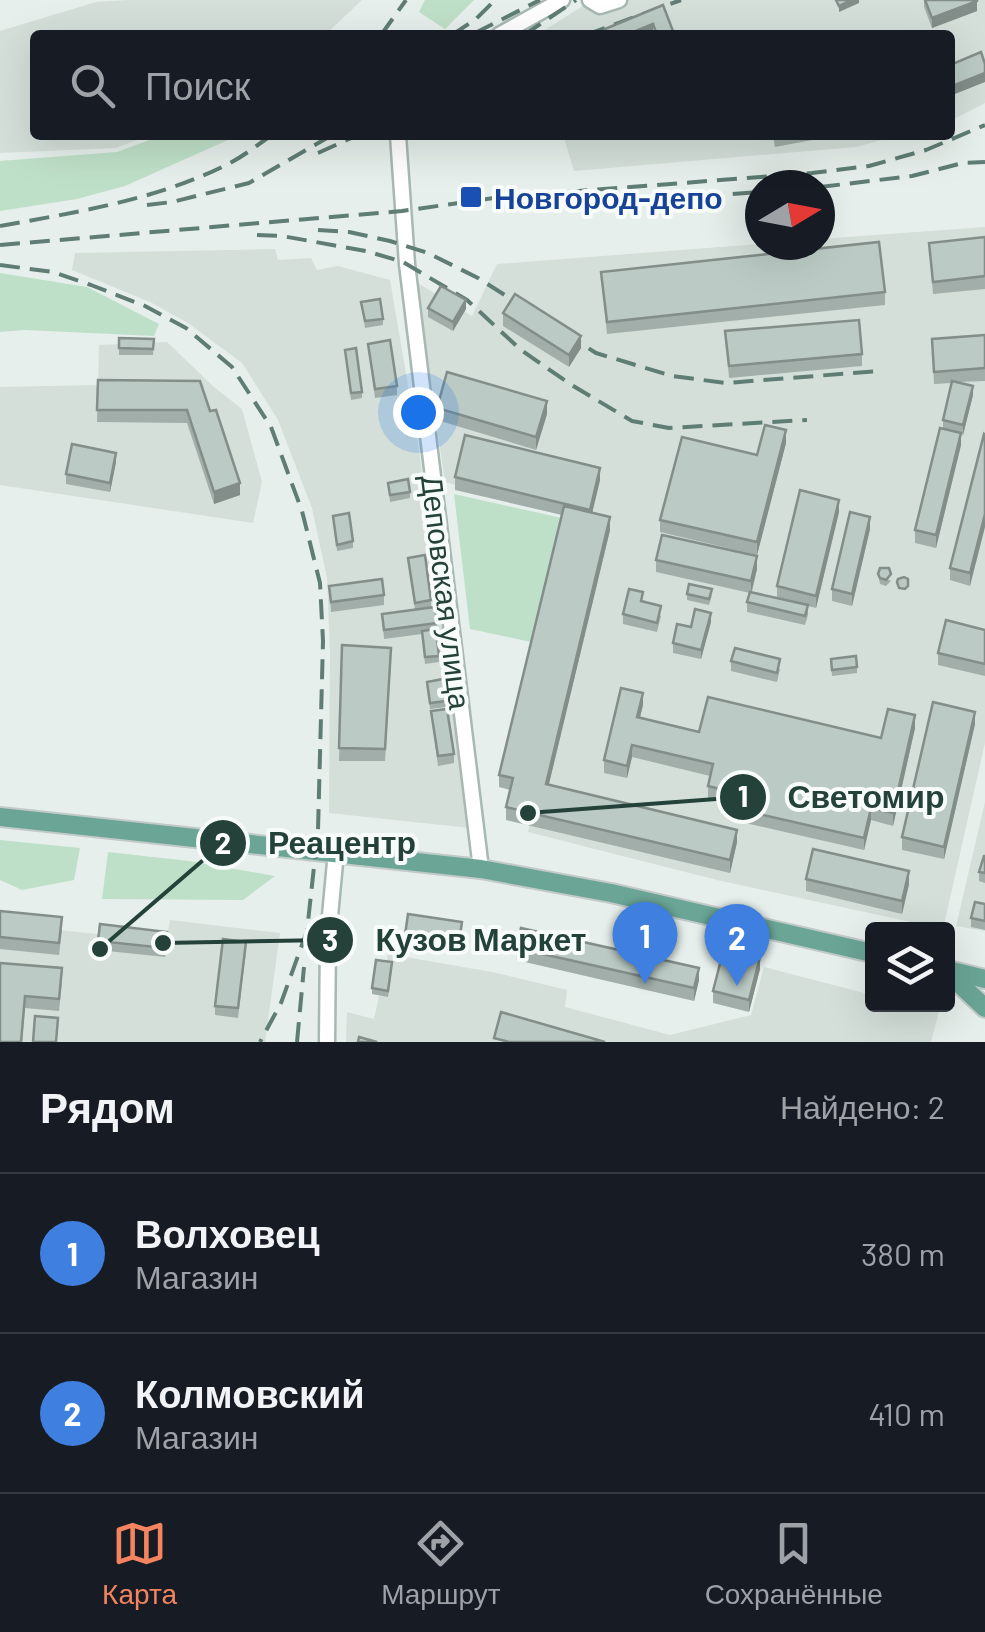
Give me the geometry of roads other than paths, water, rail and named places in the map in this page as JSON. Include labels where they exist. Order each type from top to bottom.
[{"type":"main road","points":[[0,818],[482,869],[646,901],[865,951]]},
{"type":"main road","points":[[955,972],[985,978]]},
{"type":"main road","points":[[955,978],[985,1008]]},
{"type":"street","points":[[508,30],[562,0]]},
{"type":"street","points":[[590,0],[600,6],[620,0]]},
{"type":"street","name":"Деповская улица","points":[[398,140],[407,264],[482,869]]},
{"type":"street","points":[[327,1042],[328,936],[336,852]]},
{"type":"railway","points":[[385,30],[406,0]]},
{"type":"railway","points":[[460,30],[495,0]]},
{"type":"railway","points":[[481,30],[540,0]]},
{"type":"railway","points":[[531,30],[576,0]]},
{"type":"railway","points":[[600,30],[681,0]]},
{"type":"railway","points":[[955,138],[985,125]]},
{"type":"railway","points":[[0,226],[116,203],[172,187],[232,162],[265,140]]},
{"type":"railway","points":[[147,205],[249,183],[323,140]]},
{"type":"railway","points":[[318,153],[347,140]]},
{"type":"railway","points":[[0,245],[402,211],[501,197],[812,173],[869,166],[950,140]]},
{"type":"railway","points":[[835,185],[985,162]]},
{"type":"railway","points":[[643,201],[745,193]]},
{"type":"railway","points":[[318,230],[349,232],[428,253],[478,278],[596,353],[672,376],[726,383],[879,371]]},
{"type":"railway","points":[[257,235],[366,251],[403,262],[467,300],[521,350],[632,421],[669,428],[807,420]]},
{"type":"railway","points":[[0,265],[53,272],[145,306],[186,328],[232,367],[271,427],[302,511],[320,583],[323,641],[318,830],[307,931],[281,1003],[260,1042]]},
{"type":"railway","points":[[297,1042],[304,967]]},
{"type":"place","name":"Новгород-депо","points":[[471,197]]},
{"type":"place","name":"Светомир","points":[[528,813]]},
{"type":"place","name":"Кузов Маркет","points":[[163,943]]},
{"type":"place","name":"Реацентр","points":[[100,949]]},
{"type":"place","name":"Волховец","points":[[645,984]]},
{"type":"place","name":"Колмовский","points":[[737,986]]}]
